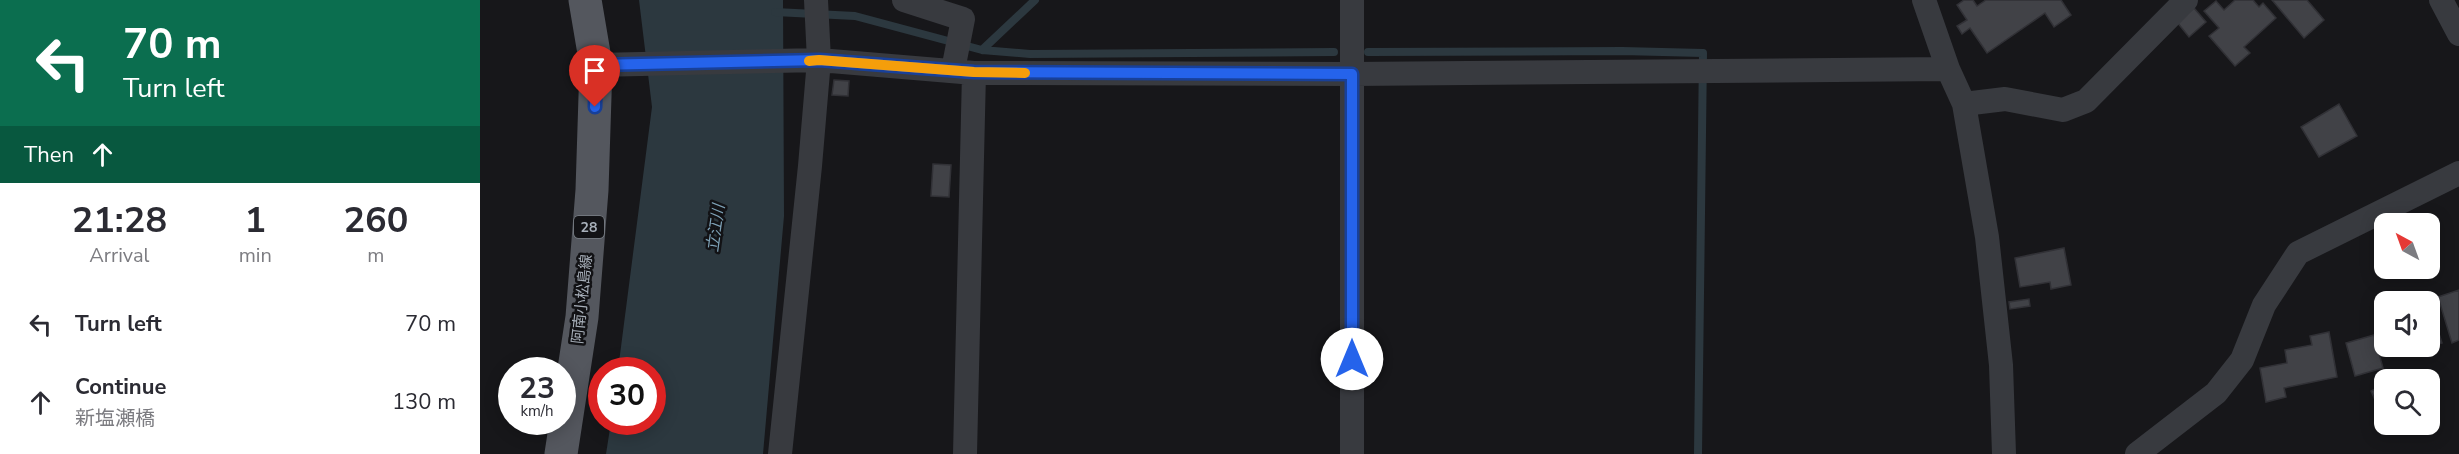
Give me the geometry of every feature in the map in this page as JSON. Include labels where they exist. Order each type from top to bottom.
[{"type":"main road","name":"阿南小松島線","points":[[561,454],[582,317],[592,190],[596,65],[585,0]]},
{"type":"street","points":[[904,0],[940,6],[963,20],[959,31],[965,454]]},
{"type":"street","points":[[1352,0],[1352,454]]},
{"type":"street","points":[[1924,0],[1948,69],[1964,104],[1987,237],[2001,365],[2004,454]]},
{"type":"street","points":[[1964,104],[2005,99],[2063,110],[2086,101],[2186,0]]},
{"type":"street","points":[[2446,1],[2459,34]]},
{"type":"street","points":[[780,454],[801,258],[810,61],[819,35],[817,3]]},
{"type":"street","points":[[596,65],[810,61],[960,67],[1352,74],[1948,69]]},
{"type":"street","points":[[2137,454],[2216,393],[2242,360],[2264,305],[2298,253],[2459,173]]},
{"type":"water","name":"立江川","points":[[639,0],[783,0],[784,216],[763,454],[606,454],[609,435],[666,435],[666,357],[620,357],[652,107]]},
{"type":"building","points":[[1964,0],[1973,0],[1977,6],[1986,0],[2061,0],[2071,15],[2054,27],[2045,13],[1987,53],[1970,28],[1962,34],[1957,26],[1967,20],[1957,5]]},
{"type":"building","points":[[2235,0],[2253,0],[2259,7],[2263,3],[2276,18],[2244,47],[2250,53],[2235,66],[2209,36],[2219,28],[2204,11],[2216,1],[2224,10]]},
{"type":"building","points":[[2272,0],[2307,0],[2324,20],[2304,38]]},
{"type":"building","points":[[2194,8],[2206,22],[2189,37],[2177,22]]},
{"type":"building","points":[[834,80],[849,81],[848,96],[832,95]]},
{"type":"building","points":[[2339,104],[2357,136],[2319,157],[2301,127]]},
{"type":"building","points":[[933,164],[951,165],[949,197],[931,196]]},
{"type":"building","points":[[2064,248],[2071,285],[2051,289],[2050,282],[2020,287],[2015,258]]},
{"type":"building","points":[[2459,290],[2459,340],[2452,343],[2440,304],[2440,296]]},
{"type":"building","points":[[2029,299],[2030,306],[2010,309],[2009,302]]},
{"type":"building","points":[[2329,332],[2337,377],[2284,388],[2286,397],[2266,402],[2260,368],[2287,363],[2285,350],[2312,345],[2310,336]]},
{"type":"building","points":[[2374,335],[2374,357],[2380,357],[2383,368],[2355,376],[2346,343]]},
{"type":"waterway","points":[[982,50],[1035,0]]},
{"type":"waterway","points":[[775,12],[855,16],[982,50],[1030,54],[1334,52]]},
{"type":"waterway","points":[[1368,52],[1703,53],[1698,454]]},
{"type":"slow traffic","points":[[809,61],[974,72],[1025,73]]},
{"type":"route","points":[[595,107],[596,65],[819,60],[974,72],[1352,74],[1352,359]]}]
